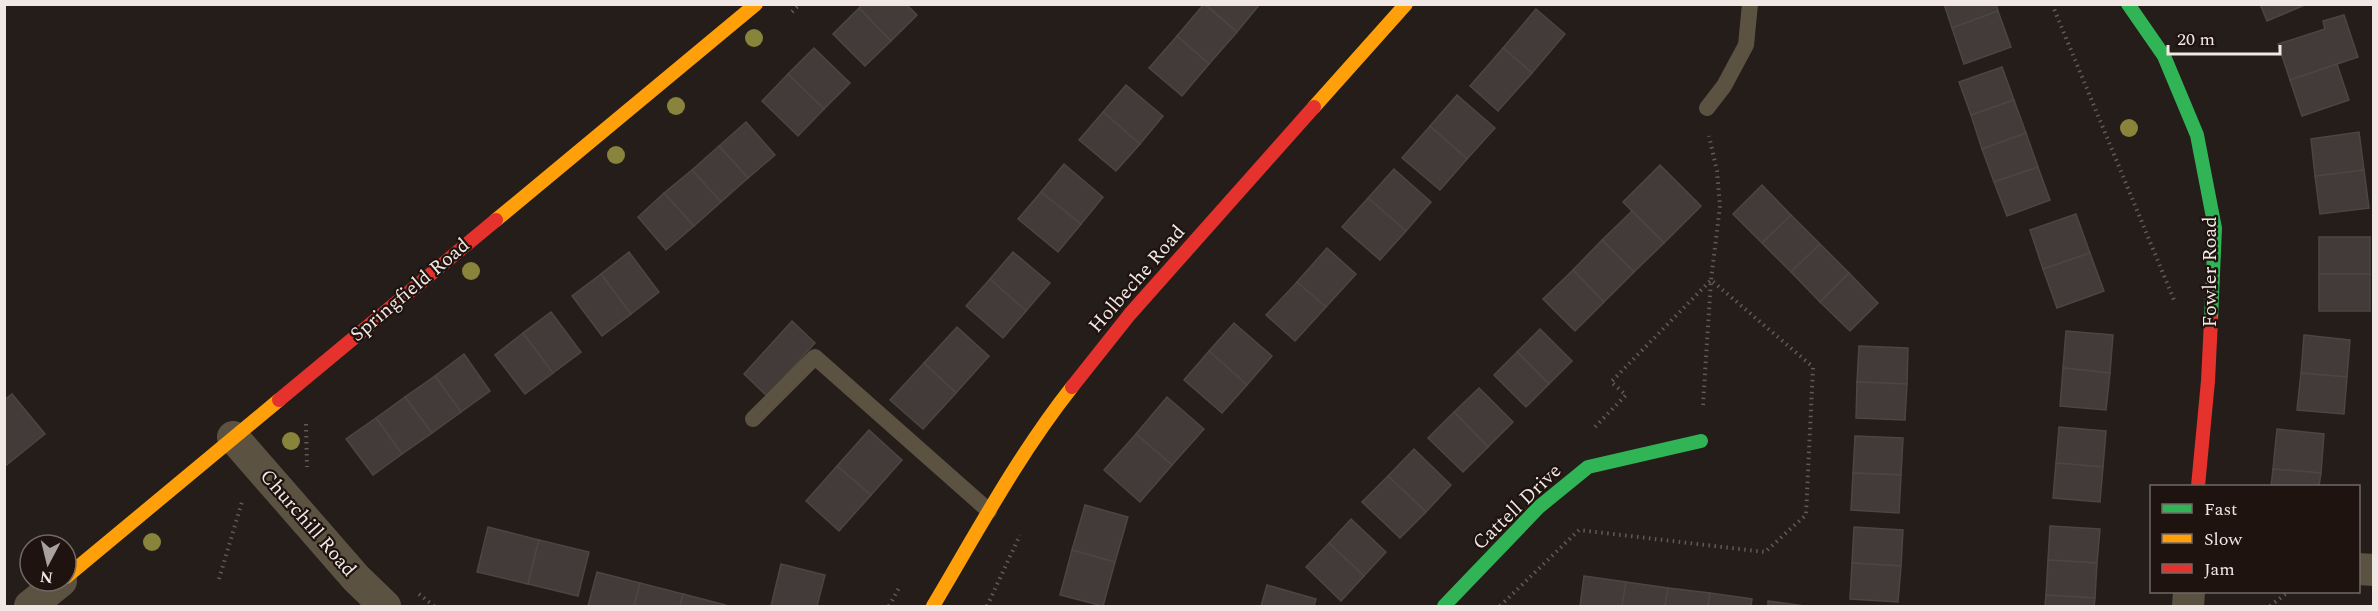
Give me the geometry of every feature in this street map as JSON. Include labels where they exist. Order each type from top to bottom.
[{"type":"street","name":"Springfield Road","points":[[78,567],[756,4]]},
{"type":"street","name":"Holbeche Road","points":[[933,606],[989,511],[1052,412],[1130,314],[1406,4]]},
{"type":"street","name":"Fowler Road","points":[[2128,4],[2164,56],[2197,135],[2215,228],[2208,381],[2198,485]]},
{"type":"street","name":"Churchill Road","points":[[233,437],[356,578],[385,606]]},
{"type":"street","name":"Cattell Drive","points":[[1444,606],[1539,507],[1588,467],[1701,441]]},
{"type":"street","points":[[30,606],[46,593]]},
{"type":"lane","points":[[1707,108],[1724,86],[1746,45],[1750,4]]},
{"type":"lane","points":[[753,419],[815,357],[989,511]]},
{"type":"path","points":[[2052,4],[2175,303]]},
{"type":"path","points":[[1701,441],[1711,280],[1720,206],[1717,171],[1708,132],[1707,108]]},
{"type":"path","points":[[306,423],[307,470]]},
{"type":"path","points":[[219,579],[255,462]]},
{"type":"path","points":[[417,593],[434,606]]},
{"type":"path","points":[[2270,606],[2286,593]]},
{"type":"building","points":[[863,4],[906,4],[917,15],[891,41],[859,8]]},
{"type":"building","points":[[1204,4],[1237,32],[1209,64],[1177,36]]},
{"type":"building","points":[[1205,4],[1260,4],[1237,32]]},
{"type":"building","points":[[1944,4],[1996,4],[1998,11],[1952,28]]},
{"type":"building","points":[[2260,4],[2307,4],[2267,21]]},
{"type":"building","points":[[859,8],[891,41],[865,66],[833,34]]},
{"type":"building","points":[[1536,9],[1565,34],[1532,73],[1503,48]]},
{"type":"building","points":[[1998,11],[2011,47],[1964,64],[1952,28]]},
{"type":"building","points":[[2344,15],[2358,57],[2290,80],[2278,44],[2325,29],[2323,21]]},
{"type":"building","points":[[1177,36],[1209,64],[1182,96],[1149,68]]},
{"type":"building","points":[[814,48],[850,83],[824,109],[788,74]]},
{"type":"building","points":[[1503,48],[1532,73],[1498,111],[1470,86]]},
{"type":"building","points":[[2337,64],[2349,100],[2302,116],[2290,80]]},
{"type":"building","points":[[2002,67],[2014,100],[1971,115],[1959,82]]},
{"type":"building","points":[[788,74],[824,109],[798,136],[762,101]]},
{"type":"building","points":[[1126,85],[1163,116],[1140,144],[1103,112]]},
{"type":"building","points":[[1457,95],[1495,128],[1467,159],[1430,126]]},
{"type":"building","points":[[2014,100],[2026,133],[1982,149],[1971,115]]},
{"type":"building","points":[[1103,112],[1140,144],[1116,171],[1079,140]]},
{"type":"building","points":[[746,122],[775,155],[748,178],[719,146]]},
{"type":"building","points":[[1430,126],[1467,159],[1440,190],[1402,158]]},
{"type":"building","points":[[2359,132],[2364,170],[2315,176],[2311,139]]},
{"type":"building","points":[[2026,133],[2038,167],[1994,182],[1982,149]]},
{"type":"building","points":[[719,146],[748,178],[721,202],[692,170]]},
{"type":"building","points":[[1064,164],[1103,197],[1081,224],[1041,192]]},
{"type":"building","points":[[1660,165],[1701,206],[1664,243],[1623,202]]},
{"type":"building","points":[[2038,167],[2050,200],[2007,216],[1994,182]]},
{"type":"building","points":[[1394,169],[1431,202],[1406,231],[1368,198]]},
{"type":"building","points":[[692,170],[721,202],[694,226],[664,193]]},
{"type":"building","points":[[2364,170],[2369,208],[2320,214],[2315,176]]},
{"type":"building","points":[[1762,185],[1791,215],[1762,243],[1733,214]]},
{"type":"building","points":[[1041,192],[1081,224],[1058,252],[1018,219]]},
{"type":"building","points":[[664,193],[694,226],[666,250],[638,217]]},
{"type":"building","points":[[1368,198],[1406,231],[1380,260],[1342,227]]},
{"type":"building","points":[[1632,211],[1664,243],[1634,272],[1602,240]]},
{"type":"building","points":[[2076,214],[2090,253],[2043,269],[2030,230]]},
{"type":"building","points":[[1791,215],[1820,244],[1791,272],[1762,243]]},
{"type":"building","points":[[2319,237],[2370,237],[2370,274],[2319,274]]},
{"type":"building","points":[[1602,240],[1634,272],[1604,302],[1573,270]]},
{"type":"building","points":[[1820,244],[1849,273],[1820,302],[1791,272]]},
{"type":"building","points":[[1327,248],[1356,274],[1326,307],[1297,282]]},
{"type":"building","points":[[629,252],[659,292],[631,314],[601,274]]},
{"type":"building","points":[[1013,252],[1050,283],[1026,311],[990,279]]},
{"type":"building","points":[[2090,253],[2104,291],[2057,308],[2043,269]]},
{"type":"building","points":[[1573,270],[1604,302],[1575,331],[1543,299]]},
{"type":"building","points":[[1849,273],[1878,303],[1850,331],[1820,302]]},
{"type":"building","points":[[601,274],[631,314],[602,336],[572,296]]},
{"type":"building","points":[[2319,274],[2370,274],[2370,311],[2319,311]]},
{"type":"building","points":[[990,279],[1026,311],[1003,338],[966,306]]},
{"type":"building","points":[[1297,282],[1326,307],[1295,341],[1266,315]]},
{"type":"building","points":[[551,312],[581,352],[553,373],[523,333]]},
{"type":"building","points":[[792,321],[815,343],[767,396],[744,374]]},
{"type":"building","points":[[1234,323],[1272,356],[1247,385],[1209,351]]},
{"type":"building","points":[[957,327],[989,356],[956,393],[924,363]]},
{"type":"building","points":[[1540,329],[1572,361],[1549,384],[1517,352]]},
{"type":"building","points":[[2066,331],[2113,335],[2110,373],[2063,368]]},
{"type":"building","points":[[523,333],[553,373],[525,394],[495,355]]},
{"type":"building","points":[[2304,335],[2350,340],[2347,377],[2301,373]]},
{"type":"building","points":[[1859,346],[1908,348],[1907,384],[1857,382]]},
{"type":"building","points":[[1209,351],[1247,385],[1222,413],[1184,380]]},
{"type":"building","points":[[1517,352],[1549,384],[1526,407],[1494,375]]},
{"type":"building","points":[[464,354],[490,391],[461,412],[435,376]]},
{"type":"building","points":[[924,363],[956,393],[923,429],[890,400]]},
{"type":"building","points":[[2063,368],[2110,373],[2106,410],[2060,406]]},
{"type":"building","points":[[2301,373],[2347,377],[2344,414],[2297,410]]},
{"type":"building","points":[[435,376],[461,412],[432,433],[405,397]]},
{"type":"building","points":[[1857,382],[1907,384],[1905,420],[1856,418]]},
{"type":"building","points":[[1479,388],[1513,422],[1488,447],[1454,412]]},
{"type":"building","points":[[12,394],[45,434],[4,467],[4,400]]},
{"type":"building","points":[[405,397],[432,433],[402,454],[376,418]]},
{"type":"building","points":[[1167,397],[1204,429],[1172,465],[1136,434]]},
{"type":"building","points":[[1454,412],[1488,447],[1463,472],[1428,438]]},
{"type":"building","points":[[376,418],[402,454],[373,475],[346,439]]},
{"type":"building","points":[[2059,427],[2106,431],[2103,467],[2056,463]]},
{"type":"building","points":[[2277,429],[2324,434],[2321,473],[2273,469]]},
{"type":"building","points":[[869,430],[902,460],[871,495],[837,466]]},
{"type":"building","points":[[1136,434],[1172,465],[1140,502],[1104,470]]},
{"type":"building","points":[[1855,436],[1903,438],[1901,475],[1853,473]]},
{"type":"building","points":[[1414,449],[1451,485],[1426,512],[1388,476]]},
{"type":"building","points":[[2056,463],[2103,467],[2100,502],[2053,498]]},
{"type":"building","points":[[837,466],[871,495],[839,531],[806,501]]},
{"type":"building","points":[[2273,469],[2321,473],[2319,485],[2271,485]]},
{"type":"building","points":[[1853,473],[1901,475],[1899,513],[1851,510]]},
{"type":"building","points":[[1388,476],[1426,512],[1400,538],[1362,502]]},
{"type":"building","points":[[1085,505],[1128,517],[1115,562],[1072,550]]},
{"type":"building","points":[[1351,519],[1386,552],[1364,576],[1329,543]]},
{"type":"building","points":[[2050,526],[2100,529],[2097,563],[2048,560]]},
{"type":"building","points":[[488,527],[539,540],[528,584],[477,572]]},
{"type":"building","points":[[1854,527],[1903,530],[1901,566],[1852,563]]},
{"type":"building","points":[[539,540],[589,552],[578,596],[528,584]]},
{"type":"building","points":[[1329,543],[1364,576],[1341,601],[1306,567]]},
{"type":"building","points":[[1072,550],[1115,562],[1103,606],[1060,595]]},
{"type":"building","points":[[2048,560],[2097,563],[2095,598],[2046,595]]},
{"type":"building","points":[[1852,563],[1901,566],[1898,602],[1850,599]]},
{"type":"building","points":[[781,564],[825,575],[817,606],[771,606]]},
{"type":"building","points":[[597,572],[640,583],[634,606],[588,606]]},
{"type":"building","points":[[1584,576],[1626,582],[1622,606],[1580,606]]},
{"type":"building","points":[[1626,582],[1668,588],[1665,606],[1622,606]]},
{"type":"building","points":[[640,583],[683,594],[680,606],[634,606]]},
{"type":"building","points":[[1267,585],[1316,599],[1314,606],[1261,606]]},
{"type":"building","points":[[1668,588],[1710,593],[1708,606],[1665,606]]},
{"type":"building","points":[[1710,593],[1752,599],[1751,606],[1708,606]]},
{"type":"building","points":[[683,594],[726,605],[726,606],[680,606]]},
{"type":"building","points":[[2046,595],[2095,598],[2094,606],[2045,606]]},
{"type":"building","points":[[1768,601],[1805,606],[1768,606]]},
{"type":"traffic: fast","points":[[2128,4],[2164,56],[2197,135],[2215,228],[2211,320]]},
{"type":"traffic: fast","points":[[1444,606],[1539,507],[1588,467],[1701,441]]},
{"type":"traffic: slow","points":[[496,220],[756,4]]},
{"type":"traffic: slow","points":[[1314,107],[1406,4]]},
{"type":"traffic: slow","points":[[933,606],[1016,466],[1072,387]]},
{"type":"traffic: slow","points":[[78,567],[279,400]]},
{"type":"traffic: jam","points":[[1072,387],[1130,314],[1314,107]]},
{"type":"traffic: jam","points":[[279,400],[496,220]]},
{"type":"traffic: jam","points":[[2198,485],[2211,320]]}]
